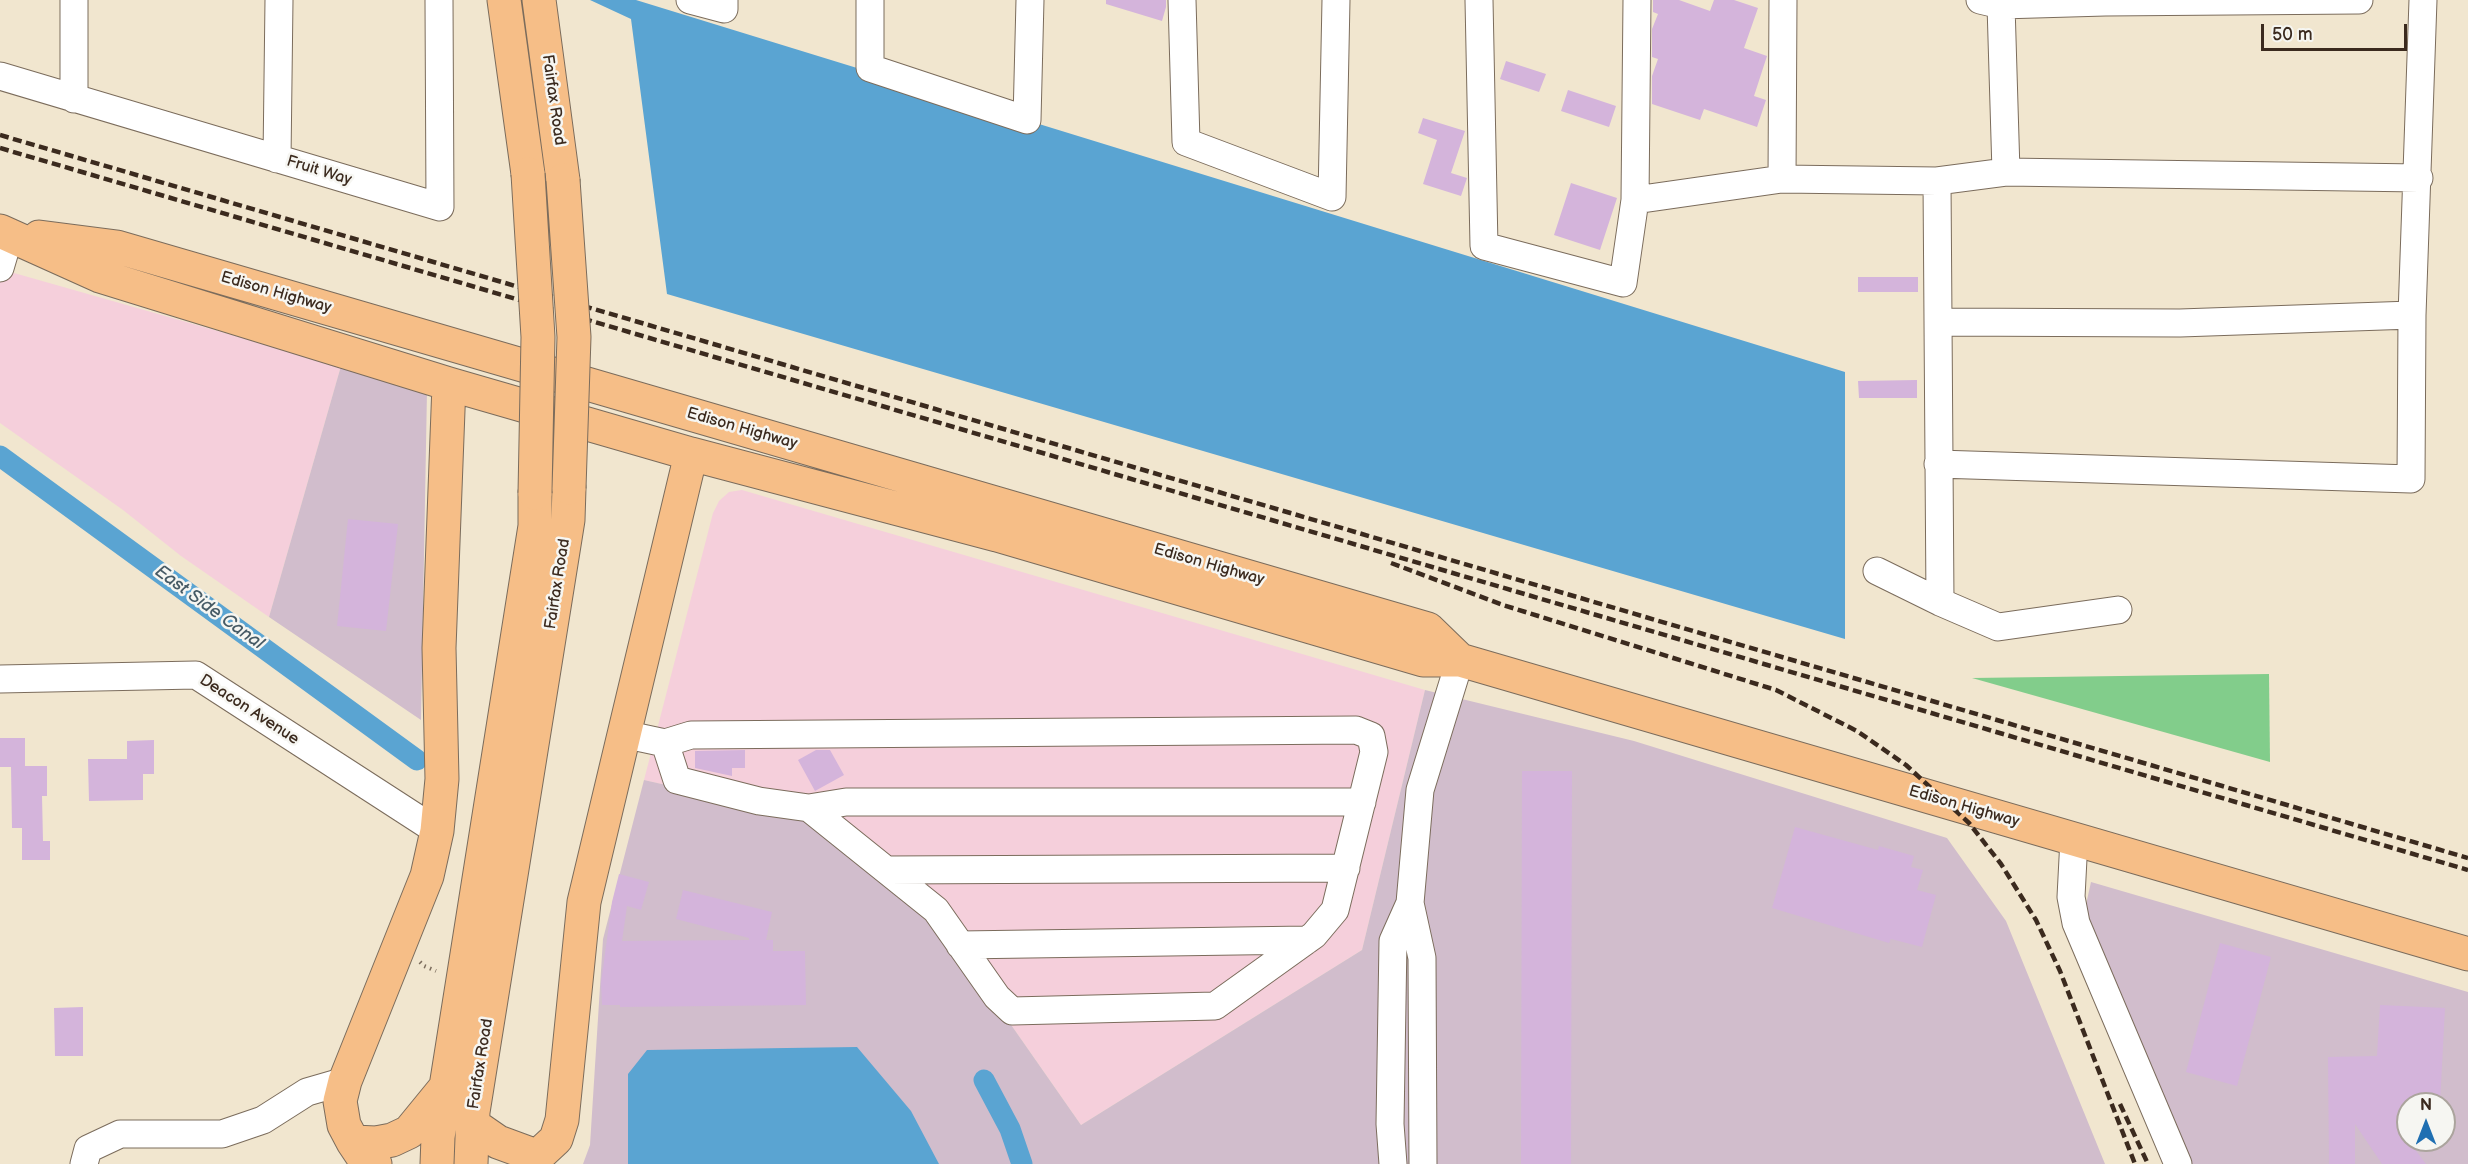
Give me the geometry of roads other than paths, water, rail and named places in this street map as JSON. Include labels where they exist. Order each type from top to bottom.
[{"type":"main road","name":"Fairfax Road","points":[[437,1164],[438,1137],[535,526],[538,337],[528,174],[504,0]]},
{"type":"main road","name":"Fairfax Road","points":[[471,1164],[472,1124],[568,520],[574,337],[563,180],[539,0]]},
{"type":"main road","name":"Edison Highway","points":[[5,232],[100,276],[449,384],[691,454],[997,535],[1423,660],[1460,660],[2468,954]]},
{"type":"main road","name":"Edison Highway","points":[[5,232],[117,247],[1417,626],[1428,630],[1460,660]]},
{"type":"main road","points":[[446,1087],[409,1132],[392,1140],[376,1143],[364,1153],[344,1125],[340,1101],[345,1081],[427,876],[437,831],[442,779],[439,648],[449,384]]},
{"type":"main road","points":[[472,1124],[498,1142],[532,1160],[556,1139],[562,1120],[584,902],[691,454]]},
{"type":"street","points":[[74,0],[74,99]]},
{"type":"street","points":[[277,159],[279,0]]},
{"type":"street","name":"Fruit Way","points":[[0,76],[440,207],[439,0]]},
{"type":"street","points":[[690,0],[724,9],[724,0]]},
{"type":"street","points":[[870,0],[870,68],[1027,120],[1030,0]]},
{"type":"street","points":[[1182,0],[1186,142],[1332,197],[1336,0]]},
{"type":"street","points":[[1479,0],[1484,246],[1623,283],[1635,200],[1637,0]]},
{"type":"street","points":[[1782,179],[1783,0]]},
{"type":"street","points":[[2006,172],[1990,3],[2359,0]]},
{"type":"street","points":[[1938,464],[2411,479],[2412,315],[2419,178],[2423,0]]},
{"type":"street","points":[[1635,200],[1782,179],[1937,181],[2006,172],[2419,178]]},
{"type":"street","points":[[1937,181],[1940,602]]},
{"type":"street","points":[[0,268],[5,232]]},
{"type":"street","points":[[1938,322],[2180,323],[2412,315]]},
{"type":"street","points":[[1877,571],[1998,627],[2118,610]]},
{"type":"street","points":[[1423,1164],[1422,958],[1410,903],[1420,790],[1460,660]]},
{"type":"street","name":"Deacon Avenue","points":[[0,679],[196,675],[437,831]]},
{"type":"street","points":[[623,734],[665,743],[691,735],[1356,730],[1371,736],[1374,752],[1335,910],[1307,940],[1215,1006],[1012,1011],[997,997],[936,910],[809,808]]},
{"type":"street","points":[[665,743],[677,780],[759,801],[809,808],[846,802],[1362,802]]},
{"type":"street","points":[[2074,839],[2071,897],[2076,923],[2178,1164]]},
{"type":"street","points":[[887,870],[1346,868]]},
{"type":"street","points":[[1393,1164],[1390,1124],[1393,941],[1410,903]]},
{"type":"street","points":[[960,945],[1307,940]]},
{"type":"street","points":[[84,1164],[88,1149],[120,1134],[222,1134],[262,1120],[308,1092],[345,1081]]},
{"type":"water","points":[[590,0],[636,0],[1845,372],[1845,639],[667,294],[631,19]]},
{"type":"water","points":[[857,1047],[911,1111],[939,1164],[628,1164],[628,1074],[647,1050]]},
{"type":"waterway","name":"East Side Canal","points":[[0,456],[417,760]]},
{"type":"waterway","name":"East Side Canal","points":[[984,1080],[1010,1129],[1022,1164]]},
{"type":"railway","points":[[0,135],[2468,858]]},
{"type":"railway","points":[[0,148],[2468,870]]},
{"type":"railway","points":[[1391,563],[1503,605],[1776,690],[1857,731],[1906,765],[1969,823],[2001,864],[2036,920],[2060,971],[2135,1164]]},
{"type":"railway","points":[[2120,1104],[2148,1164]]}]
